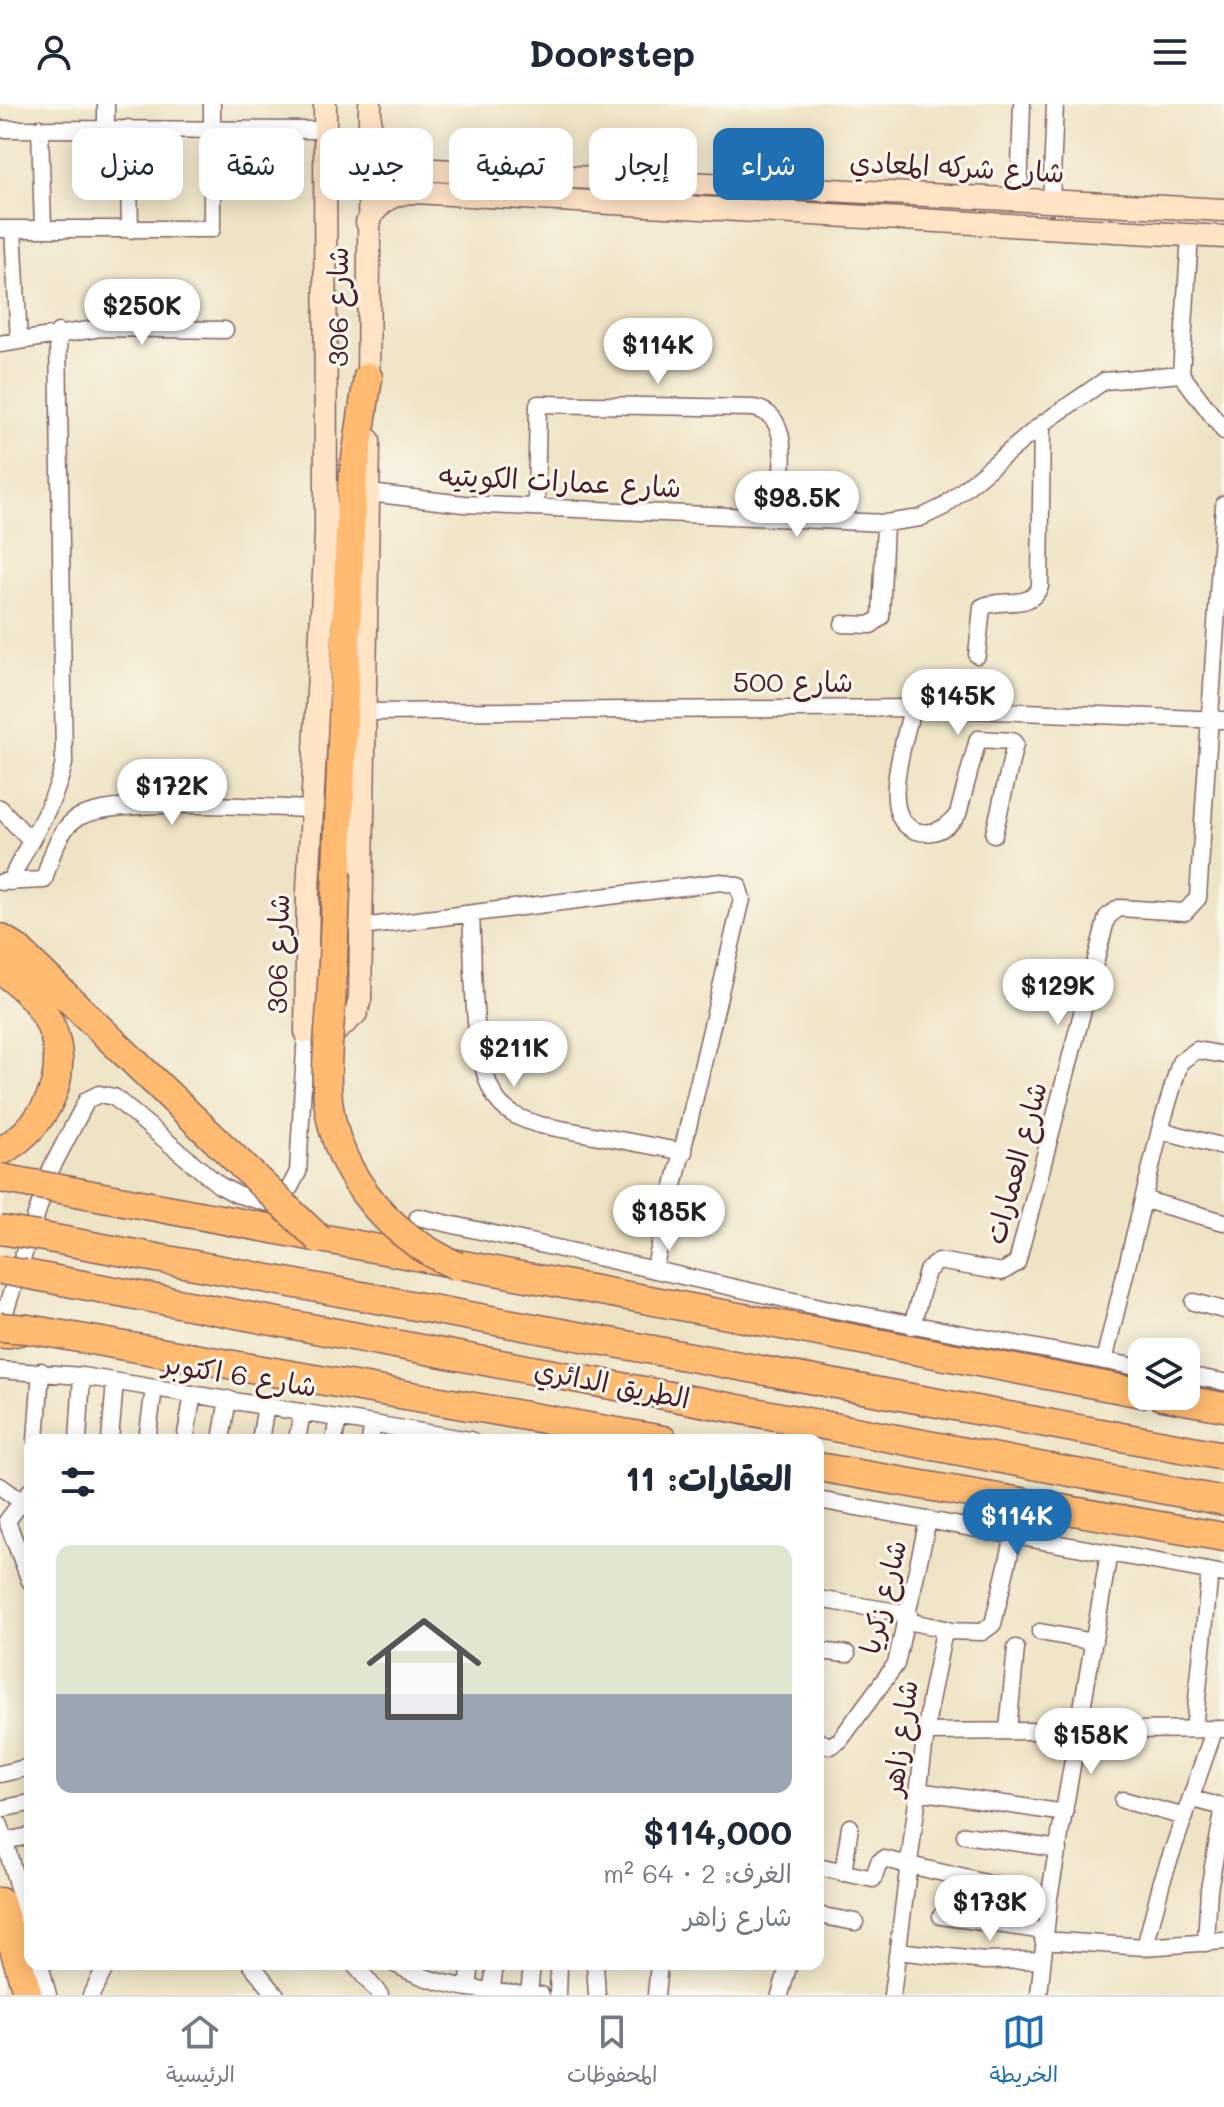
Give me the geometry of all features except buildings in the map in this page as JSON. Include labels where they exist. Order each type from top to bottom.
[{"type":"highway","points":[[368,377],[352,485],[329,1106],[339,1147],[371,1203],[418,1246],[457,1266]]},
{"type":"highway","points":[[0,938],[16,948],[319,1239]]},
{"type":"highway","points":[[0,970],[31,992],[49,1016],[58,1044],[59,1073],[50,1102],[32,1125],[0,1152]]},
{"type":"highway","points":[[0,1178],[1128,1390]]},
{"type":"highway","name":"الطريق الدائري","points":[[0,1230],[1224,1456]]},
{"type":"highway","name":"الطريق الدائري","points":[[12,1272],[1224,1501]]},
{"type":"highway","points":[[0,1336],[9,1328],[628,1434]]},
{"type":"highway","points":[[1200,1403],[1224,1407]]},
{"type":"highway","points":[[824,1468],[1224,1537]]},
{"type":"highway","points":[[0,1902],[28,1995]]},
{"type":"street","points":[[106,104],[106,127]]},
{"type":"street","points":[[212,104],[213,128]]},
{"type":"street","name":"شارع 306","points":[[325,104],[325,128]]},
{"type":"street","name":"شارع 306","points":[[370,104],[370,128]]},
{"type":"street","points":[[1019,200],[1022,104]]},
{"type":"street","points":[[1051,202],[1055,104]]},
{"type":"street","points":[[40,128],[43,229]]},
{"type":"street","points":[[0,129],[128,128]]},
{"type":"street","name":"شارع شركه المعادي","points":[[433,170],[1224,210]]},
{"type":"street","name":"شارع شركه المعادي","points":[[367,222],[377,206],[388,197],[414,192],[1224,237]]},
{"type":"street","points":[[129,200],[130,230]]},
{"type":"street","points":[[19,341],[6,229],[212,229],[212,200]]},
{"type":"street","name":"شارع 306","points":[[325,200],[326,533],[308,890],[306,1032],[335,1032],[356,1013],[360,999],[362,712],[369,493],[368,200]]},
{"type":"street","points":[[1190,208],[1181,374],[1224,431]]},
{"type":"street","points":[[0,344],[58,332],[137,327],[225,330]]},
{"type":"street","points":[[5,882],[59,788],[64,763],[58,332]]},
{"type":"street","name":"شارع عمارات الكويتيه","points":[[369,493],[464,504],[885,523],[920,518],[943,507],[1042,424],[1104,381],[1181,374]]},
{"type":"street","points":[[536,507],[538,404],[753,408],[761,409],[775,420],[782,440],[777,518]]},
{"type":"street","points":[[977,655],[982,607],[996,602],[1027,601],[1035,596],[1040,586],[1042,424]]},
{"type":"street","points":[[1218,720],[1224,504]]},
{"type":"street","points":[[843,624],[871,625],[881,617],[885,523]]},
{"type":"street","points":[[912,708],[893,801],[901,821],[910,828],[931,832],[951,823],[958,814],[977,741],[1012,741],[1015,744],[994,834]]},
{"type":"street","name":"شارع 500","points":[[362,712],[912,708],[1218,720]]},
{"type":"street","name":"شارع العمارات","points":[[912,1326],[927,1271],[938,1261],[1002,1272],[1017,1263],[1107,917],[1119,908],[1185,912],[1198,898],[1218,720]]},
{"type":"street","points":[[0,808],[29,839]]},
{"type":"street","points":[[5,882],[44,880],[63,833],[74,820],[98,809],[314,809]]},
{"type":"street","points":[[362,927],[721,882],[738,886],[742,899],[654,1270]]},
{"type":"street","points":[[471,914],[481,1066],[500,1103],[517,1117],[540,1125],[684,1152]]},
{"type":"street","points":[[9,1328],[51,1169],[87,1100],[99,1094],[114,1097],[219,1185],[236,1194],[268,1203],[288,1191],[298,1172],[306,1032]]},
{"type":"street","points":[[1104,1361],[1160,1130],[1180,1062],[1197,1050],[1224,1055]]},
{"type":"street","points":[[1160,1130],[1224,1147]]},
{"type":"street","points":[[1145,1200],[1224,1222]]},
{"type":"street","points":[[418,1217],[912,1326],[1128,1365]]},
{"type":"street","points":[[1194,1302],[1224,1310]]},
{"type":"street","name":"شارع 6 اكتوبر","points":[[0,1370],[82,1376],[228,1399],[338,1418],[372,1432],[396,1434]]},
{"type":"street","points":[[36,1434],[41,1371]]},
{"type":"street","points":[[78,1434],[82,1376]]},
{"type":"street","points":[[1200,1378],[1224,1382]]},
{"type":"street","points":[[111,1434],[115,1382]]},
{"type":"street","points":[[148,1434],[154,1388]]},
{"type":"street","points":[[186,1434],[193,1394]]},
{"type":"street","points":[[222,1434],[228,1399]]},
{"type":"street","points":[[261,1434],[266,1406]]},
{"type":"street","points":[[298,1434],[302,1412]]},
{"type":"street","points":[[335,1434],[338,1418]]},
{"type":"street","points":[[0,1486],[24,1498]]},
{"type":"street","points":[[824,1501],[1217,1573],[1194,1729]]},
{"type":"street","points":[[24,1503],[7,1521],[24,1565]]},
{"type":"street","name":"شارع زكريا","points":[[824,1744],[830,1746],[840,1740],[884,1683],[900,1654],[928,1520]]},
{"type":"street","points":[[824,1600],[908,1617],[946,1629],[982,1632],[993,1624],[1014,1536]]},
{"type":"street","points":[[1039,1995],[1049,1898],[1109,1553]]},
{"type":"street","name":"شارع زاهر","points":[[892,1995],[926,1732],[946,1629]]},
{"type":"street","points":[[1040,1632],[1094,1642]]},
{"type":"street","points":[[1008,1730],[1016,1648]]},
{"type":"street","points":[[824,1652],[847,1654]]},
{"type":"street","points":[[926,1732],[1220,1728],[1153,1908],[1145,1947]]},
{"type":"street","points":[[0,1774],[24,1768]]},
{"type":"street","points":[[918,1791],[1065,1813]]},
{"type":"street","points":[[1192,1799],[1224,1807],[1209,1889],[1206,1943]]},
{"type":"street","points":[[1123,1800],[1185,1817]]},
{"type":"street","points":[[0,1809],[24,1804]]},
{"type":"street","points":[[843,1873],[850,1827]]},
{"type":"street","points":[[2,1833],[24,1835]]},
{"type":"street","points":[[2,1833],[22,1872]]},
{"type":"street","points":[[965,1835],[1059,1849]]},
{"type":"street","points":[[824,1868],[873,1879],[882,1859],[1049,1898]]},
{"type":"street","points":[[824,1916],[855,1922]]},
{"type":"street","points":[[941,1916],[1044,1935],[1145,1947],[1224,1941]]},
{"type":"street","points":[[898,1951],[984,1961],[1041,1960]]},
{"type":"street","points":[[42,1970],[48,1995]]},
{"type":"street","points":[[91,1995],[104,1970]]},
{"type":"street","points":[[256,1970],[276,1995]]},
{"type":"street","points":[[359,1970],[380,1995]]},
{"type":"street","points":[[408,1970],[433,1981],[491,1993],[541,1995]]},
{"type":"street","points":[[468,1988],[470,1970]]},
{"type":"street","points":[[491,1993],[494,1970]]},
{"type":"street","points":[[525,1994],[531,1970]]},
{"type":"street","points":[[558,1995],[559,1970]]},
{"type":"street","points":[[595,1970],[597,1995]]},
{"type":"street","points":[[656,1995],[658,1970]]},
{"type":"street","points":[[780,1995],[787,1970]]}]
